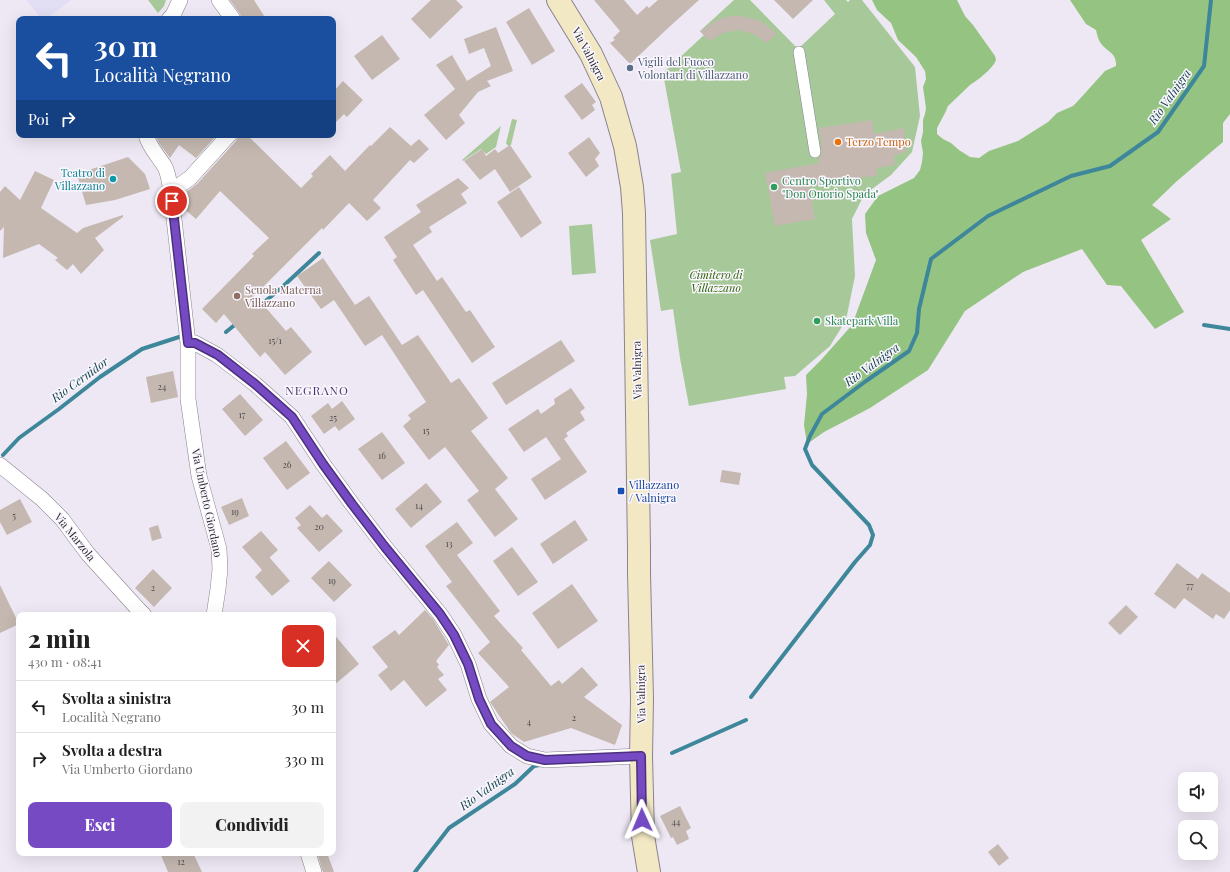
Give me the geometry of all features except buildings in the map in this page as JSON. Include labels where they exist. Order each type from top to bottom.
[{"type":"main road","name":"Via Valnigra","points":[[558,0],[591,54],[611,97],[625,146],[632,187],[636,278],[639,573],[642,699],[641,756],[643,836],[649,872]]},
{"type":"street","points":[[172,16],[180,0]]},
{"type":"street","points":[[219,0],[231,16]]},
{"type":"street","points":[[799,52],[815,152]]},
{"type":"street","name":"Via Umberto Giordano","points":[[147,138],[165,168],[169,178],[188,343],[188,399],[199,476],[220,549],[220,569],[214,612]]},
{"type":"street","points":[[170,187],[180,184],[190,178],[226,138]]},
{"type":"street","points":[[188,343],[195,343],[218,355],[255,384],[292,417],[352,504],[440,614],[454,635],[468,664],[479,699],[491,724],[511,746],[527,756],[545,760],[641,756]]},
{"type":"street","name":"Via Marzola","points":[[0,465],[62,519],[88,554],[141,612]]},
{"type":"street","points":[[309,856],[314,872]]},
{"type":"shaded area","points":[[26,0],[71,0],[50,16],[39,16]]},
{"type":"green space","points":[[148,0],[166,0],[164,6],[158,13]]},
{"type":"green space","name":"Centro Sportivo \"Don Onorio Spada\"","points":[[734,0],[750,0],[798,49],[835,14],[824,0],[846,0],[848,2],[850,0],[862,0],[915,67],[920,116],[912,152],[891,175],[872,189],[862,199],[852,219],[855,276],[846,320],[830,346],[795,376],[784,377],[786,389],[689,406],[673,309],[661,311],[650,240],[677,234],[671,174],[681,172],[663,73],[704,35],[700,31]]},
{"type":"green space","points":[[872,0],[957,0],[965,16],[995,56],[996,60],[989,70],[970,85],[948,106],[937,128],[937,134],[970,157],[979,158],[989,151],[1018,141],[1048,122],[1057,113],[1073,106],[1105,71],[1116,66],[1115,58],[1102,45],[1096,30],[1086,24],[1070,0],[1230,0],[1230,114],[1223,123],[1223,142],[1177,181],[1152,205],[1171,219],[1141,240],[1184,312],[1155,329],[1121,286],[1107,285],[1082,249],[1023,272],[965,311],[928,370],[870,408],[824,432],[807,444],[804,425],[807,394],[806,375],[852,325],[876,260],[866,233],[865,214],[878,196],[914,178],[920,170],[922,162],[923,153],[921,141],[926,108],[923,87],[926,79],[925,71],[916,57],[898,40],[891,23],[877,10]]},
{"type":"green space","points":[[512,119],[517,120],[511,145],[508,146],[506,143]]},
{"type":"green space","points":[[501,126],[496,147],[486,154],[481,149],[463,161],[462,160]]},
{"type":"green space","points":[[592,224],[596,273],[572,275],[569,226]]},
{"type":"waterway","name":"Rio Valnigra","points":[[751,697],[855,562],[870,545],[873,535],[869,525],[812,465],[805,449],[822,414],[909,351],[917,333],[919,309],[931,259],[988,216],[1071,176],[1110,166],[1158,132],[1204,66],[1211,0]]},
{"type":"waterway","name":"Rio Cernidor","points":[[258,307],[319,253]]},
{"type":"waterway","name":"Rio Cernidor","points":[[226,332],[237,323]]},
{"type":"waterway","points":[[1204,325],[1230,329]]},
{"type":"waterway","name":"Rio Cernidor","points":[[3,455],[19,438],[100,377],[142,349],[179,337]]},
{"type":"waterway","name":"Rio Valnigra","points":[[672,753],[746,720]]},
{"type":"waterway","name":"Rio Valnigra","points":[[415,872],[449,828],[515,784],[534,766],[540,765]]},
{"type":"place","name":"Vigili del Fuoco Volontari di Villazzano","points":[[630,68]]},
{"type":"place","name":"Terzo Tempo","points":[[838,142]]},
{"type":"place","name":"Teatro di Villazzano","points":[[113,179]]},
{"type":"place","name":"Centro Sportivo \"Don Onorio Spada\"","points":[[774,187]]},
{"type":"place","name":"Scuola Materna Villazzano","points":[[237,296]]},
{"type":"place","name":"Skatepark Villa","points":[[817,321]]},
{"type":"place","name":"Villazzano / Valnigra","points":[[621,491]]},
{"type":"district","name":"NEGRANO","points":[[317,391]]},
{"type":"route","points":[[172,201],[188,343],[195,343],[218,355],[255,384],[292,417],[352,504],[440,614],[454,635],[468,664],[479,699],[491,724],[511,746],[527,756],[545,760],[641,756],[642,820]]},
{"type":"park label","name":"Cimitero di Villazzano","points":[[716,281]]}]
